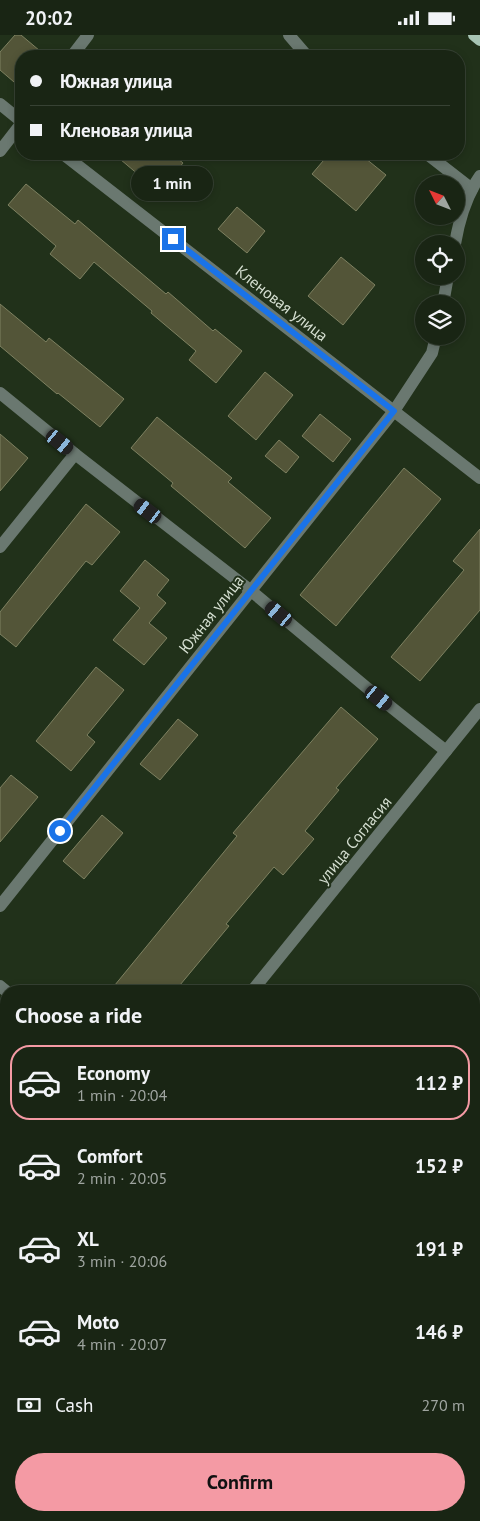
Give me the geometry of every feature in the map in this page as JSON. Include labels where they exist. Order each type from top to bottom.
[{"type":"main road","points":[[474,35],[480,40]]},
{"type":"street","points":[[77,50],[88,35]]},
{"type":"street","points":[[289,35],[302,50]]},
{"type":"street","points":[[0,104],[15,118]]},
{"type":"street","points":[[0,151],[15,131]]},
{"type":"street","name":"Кленовая улица","points":[[71,160],[480,478]]},
{"type":"street","points":[[435,160],[472,189]]},
{"type":"street","points":[[456,235],[458,225],[472,189],[480,176]]},
{"type":"street","name":"Южная улица","points":[[0,906],[394,411],[432,353],[434,345]]},
{"type":"street","points":[[0,393],[250,590],[446,751]]},
{"type":"street","points":[[0,547],[75,454]]},
{"type":"street","name":"улица Согласия","points":[[257,985],[480,709]]},
{"type":"building","points":[[15,35],[21,35],[39,50],[15,50],[14,82],[0,70],[0,52]]},
{"type":"building","points":[[121,160],[179,160],[183,163],[159,192]]},
{"type":"building","points":[[324,160],[367,160],[386,175],[356,211],[312,174]]},
{"type":"building","points":[[26,184],[75,224],[78,220],[166,294],[168,292],[213,331],[215,329],[242,351],[216,383],[189,360],[196,351],[94,262],[80,279],[50,254],[56,246],[8,205]]},
{"type":"building","points":[[237,207],[265,231],[247,253],[218,229]]},
{"type":"building","points":[[341,257],[375,285],[343,325],[308,296]]},
{"type":"building","points":[[0,304],[46,342],[49,338],[124,399],[100,427],[0,346]]},
{"type":"building","points":[[265,372],[293,395],[256,440],[228,416]]},
{"type":"building","points":[[320,414],[351,439],[333,462],[302,436]]},
{"type":"building","points":[[157,417],[232,478],[228,482],[271,518],[245,548],[171,486],[173,483],[131,448]]},
{"type":"building","points":[[0,434],[28,458],[0,491]]},
{"type":"building","points":[[279,440],[299,457],[286,473],[265,456]]},
{"type":"building","points":[[404,468],[441,499],[336,626],[300,595]]},
{"type":"building","points":[[86,504],[120,532],[92,565],[86,561],[16,647],[0,634],[0,612]]},
{"type":"building","points":[[480,529],[480,610],[420,681],[391,657],[464,570],[453,561]]},
{"type":"building","points":[[145,560],[169,580],[157,595],[166,603],[149,623],[167,638],[144,665],[113,640],[140,608],[120,591]]},
{"type":"building","points":[[96,667],[124,690],[87,735],[95,742],[71,771],[36,741]]},
{"type":"building","points":[[341,707],[378,739],[336,788],[339,790],[305,831],[314,839],[283,875],[274,867],[226,924],[229,926],[180,985],[115,985],[237,836],[233,833]]},
{"type":"building","points":[[178,719],[198,735],[160,780],[140,764]]},
{"type":"building","points":[[11,775],[38,797],[0,842],[0,788]]},
{"type":"building","points":[[102,815],[123,833],[84,879],[63,861]]},
{"type":"route","points":[[60,831],[394,411],[173,239]]}]
